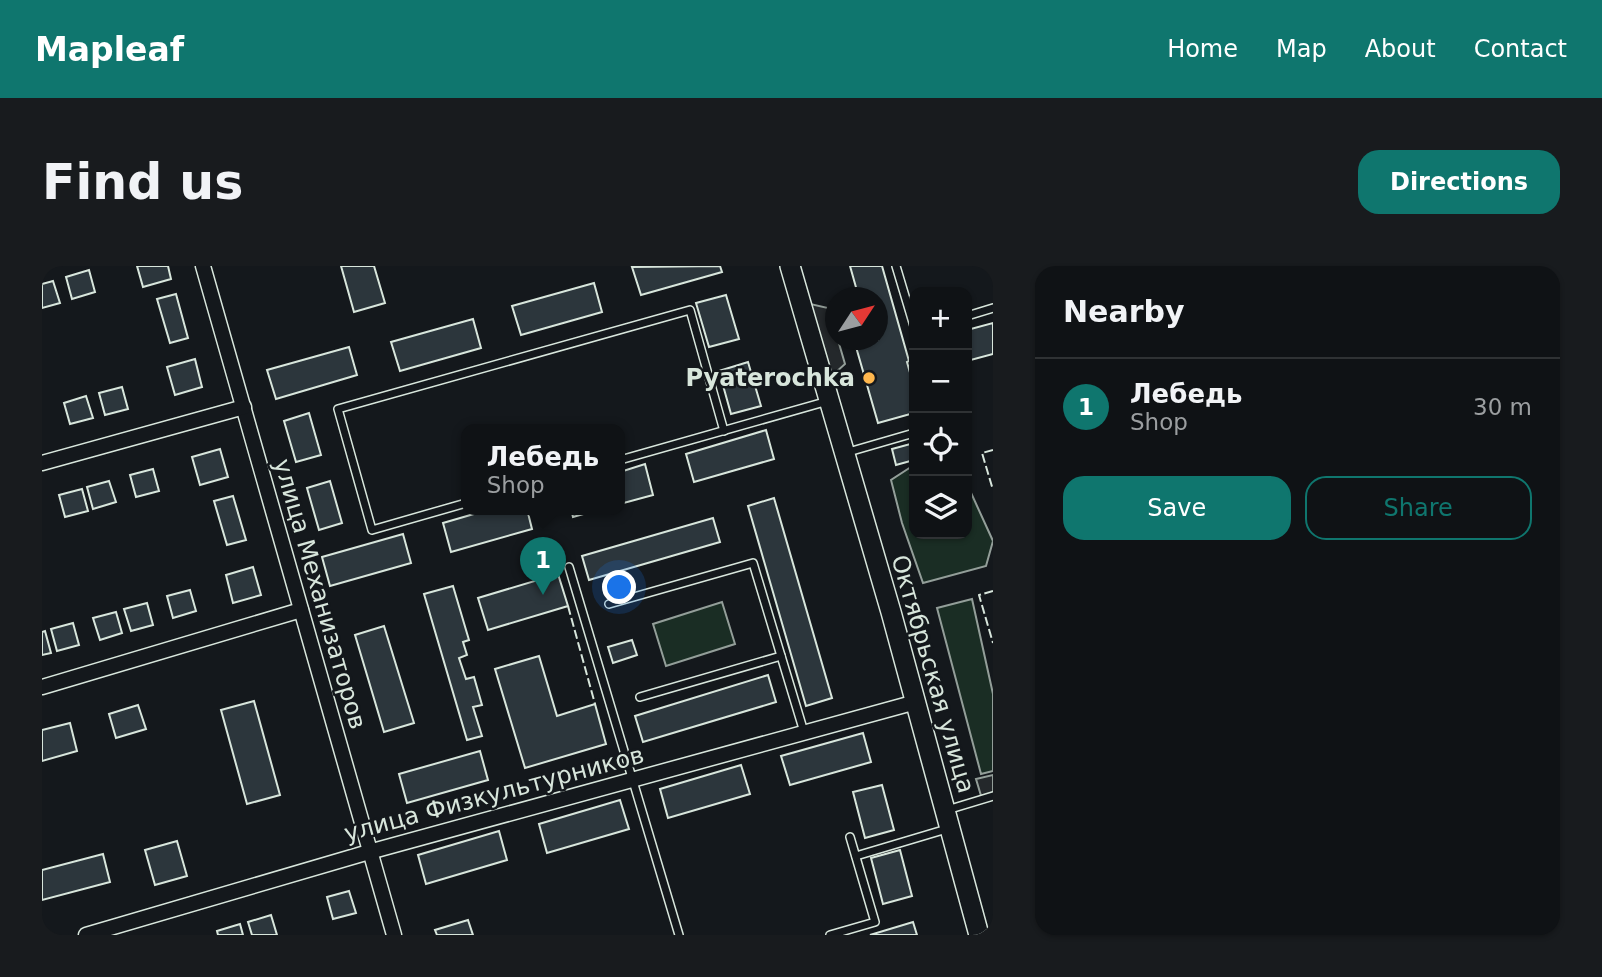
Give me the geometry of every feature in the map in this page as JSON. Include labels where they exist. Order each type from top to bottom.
[{"type":"main road","name":"Октябрьская улица","points":[[790,266],[916,702],[979,935]]},
{"type":"street","name":"улица Механизаторов","points":[[203,266],[394,935]]},
{"type":"street","points":[[42,463],[244,407]]},
{"type":"street","points":[[42,687],[301,610]]},
{"type":"street","name":"улица Физкультурников","points":[[86,935],[369,852],[916,702]]},
{"type":"lane","points":[[896,266],[909,309]]},
{"type":"lane","points":[[972,315],[993,309]]},
{"type":"lane","points":[[461,504],[372,530],[338,409],[690,310],[724,431]]},
{"type":"lane","points":[[625,459],[829,401]]},
{"type":"lane","points":[[844,454],[909,434]]},
{"type":"lane","points":[[609,604],[752,563],[804,733]]},
{"type":"lane","points":[[569,567],[679,935]]},
{"type":"lane","points":[[640,697],[781,656]]},
{"type":"lane","points":[[856,856],[948,819],[993,796]]},
{"type":"lane","points":[[830,935],[875,922],[850,837]]},
{"type":"green space","points":[[909,468],[909,539],[972,539],[972,495],[993,541],[986,566],[923,583],[902,523],[891,480]]},
{"type":"green space","points":[[972,599],[993,694],[993,771],[981,774],[937,608]]},
{"type":"green space","points":[[722,602],[735,644],[666,666],[653,624]]},
{"type":"shaded area","points":[[790,266],[800,266],[810,304],[825,307],[825,350],[841,350],[845,364],[824,383]]},
{"type":"shaded area","points":[[993,775],[993,796],[982,799],[976,779]]},
{"type":"building","points":[[137,266],[168,266],[171,279],[143,287]]},
{"type":"building","points":[[341,266],[374,266],[385,303],[354,312]]},
{"type":"building","points":[[720,266],[722,272],[641,295],[632,267]]},
{"type":"building","points":[[850,266],[882,266],[888,287],[856,287]]},
{"type":"building","points":[[89,270],[95,292],[72,299],[66,277]]},
{"type":"building","points":[[53,281],[60,303],[42,308],[42,284]]},
{"type":"building","points":[[594,283],[602,312],[521,335],[512,306]]},
{"type":"building","points":[[888,287],[909,361],[909,414],[878,423],[857,350],[888,350]]},
{"type":"building","points":[[176,294],[188,338],[170,343],[157,299]]},
{"type":"building","points":[[726,295],[739,339],[709,347],[696,303]]},
{"type":"building","points":[[473,319],[481,348],[400,371],[391,342]]},
{"type":"building","points":[[993,323],[993,354],[972,360],[972,329]]},
{"type":"building","points":[[349,347],[357,375],[276,399],[267,370]]},
{"type":"building","points":[[195,359],[202,387],[175,395],[167,367]]},
{"type":"building","points":[[748,362],[761,406],[731,414],[719,371]]},
{"type":"building","points":[[122,387],[128,409],[105,415],[99,393]]},
{"type":"building","points":[[86,396],[93,418],[70,424],[64,403]]},
{"type":"building","points":[[309,413],[321,455],[296,462],[284,421]]},
{"type":"building","points":[[766,430],[774,459],[694,482],[686,454]]},
{"type":"building","points":[[909,444],[909,461],[896,465],[892,449]]},
{"type":"building","points":[[220,449],[228,477],[200,485],[192,457]]},
{"type":"building","points":[[645,464],[653,495],[625,503],[625,470]]},
{"type":"building","points":[[153,469],[159,491],[136,497],[130,475]]},
{"type":"building","points":[[109,481],[116,502],[93,509],[87,487]]},
{"type":"building","points":[[330,481],[342,523],[319,530],[307,488]]},
{"type":"building","points":[[82,489],[88,511],[65,517],[59,495]]},
{"type":"building","points":[[233,496],[246,540],[227,545],[214,501]]},
{"type":"building","points":[[774,498],[832,698],[806,706],[748,506]]},
{"type":"building","points":[[470,515],[528,515],[532,529],[451,552],[443,523]]},
{"type":"building","points":[[713,518],[720,542],[589,580],[582,556]]},
{"type":"building","points":[[403,534],[411,563],[330,586],[322,557]]},
{"type":"building","points":[[253,567],[261,595],[233,603],[226,575]]},
{"type":"building","points":[[558,574],[568,606],[488,630],[478,598]]},
{"type":"building","points":[[453,586],[469,640],[463,642],[467,655],[459,658],[466,679],[474,677],[482,705],[473,707],[482,736],[467,740],[424,594]]},
{"type":"building","points":[[190,590],[196,611],[173,618],[167,596]]},
{"type":"building","points":[[147,603],[153,625],[131,631],[124,609]]},
{"type":"building","points":[[116,612],[122,633],[100,640],[93,618]]},
{"type":"building","points":[[73,623],[79,645],[57,651],[51,629]]},
{"type":"building","points":[[384,626],[414,723],[384,732],[355,635]]},
{"type":"building","points":[[45,631],[51,653],[42,655],[42,632]]},
{"type":"building","points":[[632,640],[637,655],[613,663],[608,647]]},
{"type":"building","points":[[539,656],[557,716],[595,704],[606,744],[525,768],[495,669]]},
{"type":"building","points":[[768,675],[776,702],[643,742],[635,716]]},
{"type":"building","points":[[254,701],[280,795],[247,804],[221,710]]},
{"type":"building","points":[[138,705],[146,729],[116,738],[109,714]]},
{"type":"building","points":[[70,723],[77,751],[42,761],[42,730]]},
{"type":"building","points":[[863,733],[871,762],[790,785],[781,756]]},
{"type":"building","points":[[480,751],[488,780],[407,803],[399,774]]},
{"type":"building","points":[[741,765],[750,794],[668,818],[660,789]]},
{"type":"building","points":[[882,785],[894,830],[865,838],[853,792]]},
{"type":"building","points":[[620,800],[629,829],[547,853],[539,824]]},
{"type":"building","points":[[499,831],[507,860],[426,884],[418,855]]},
{"type":"building","points":[[177,841],[187,876],[155,885],[145,850]]},
{"type":"building","points":[[900,850],[912,896],[883,904],[871,858]]},
{"type":"building","points":[[103,854],[110,882],[42,900],[42,870]]},
{"type":"building","points":[[349,891],[356,913],[333,919],[327,897]]},
{"type":"building","points":[[271,915],[277,935],[252,935],[248,922]]},
{"type":"building","points":[[468,920],[473,935],[437,935],[435,930]]},
{"type":"building","points":[[913,922],[917,935],[870,935]]},
{"type":"building","points":[[240,924],[243,935],[218,935],[217,931]]},
{"type":"fence","points":[[993,450],[982,453],[993,490]]},
{"type":"fence","points":[[993,591],[979,595],[993,643]]},
{"type":"fence","points":[[568,606],[595,704]]},
{"type":"place","name":"Pyaterochka","points":[[869,378]]},
{"type":"place","name":"Лебедь","points":[[543,595]]}]
